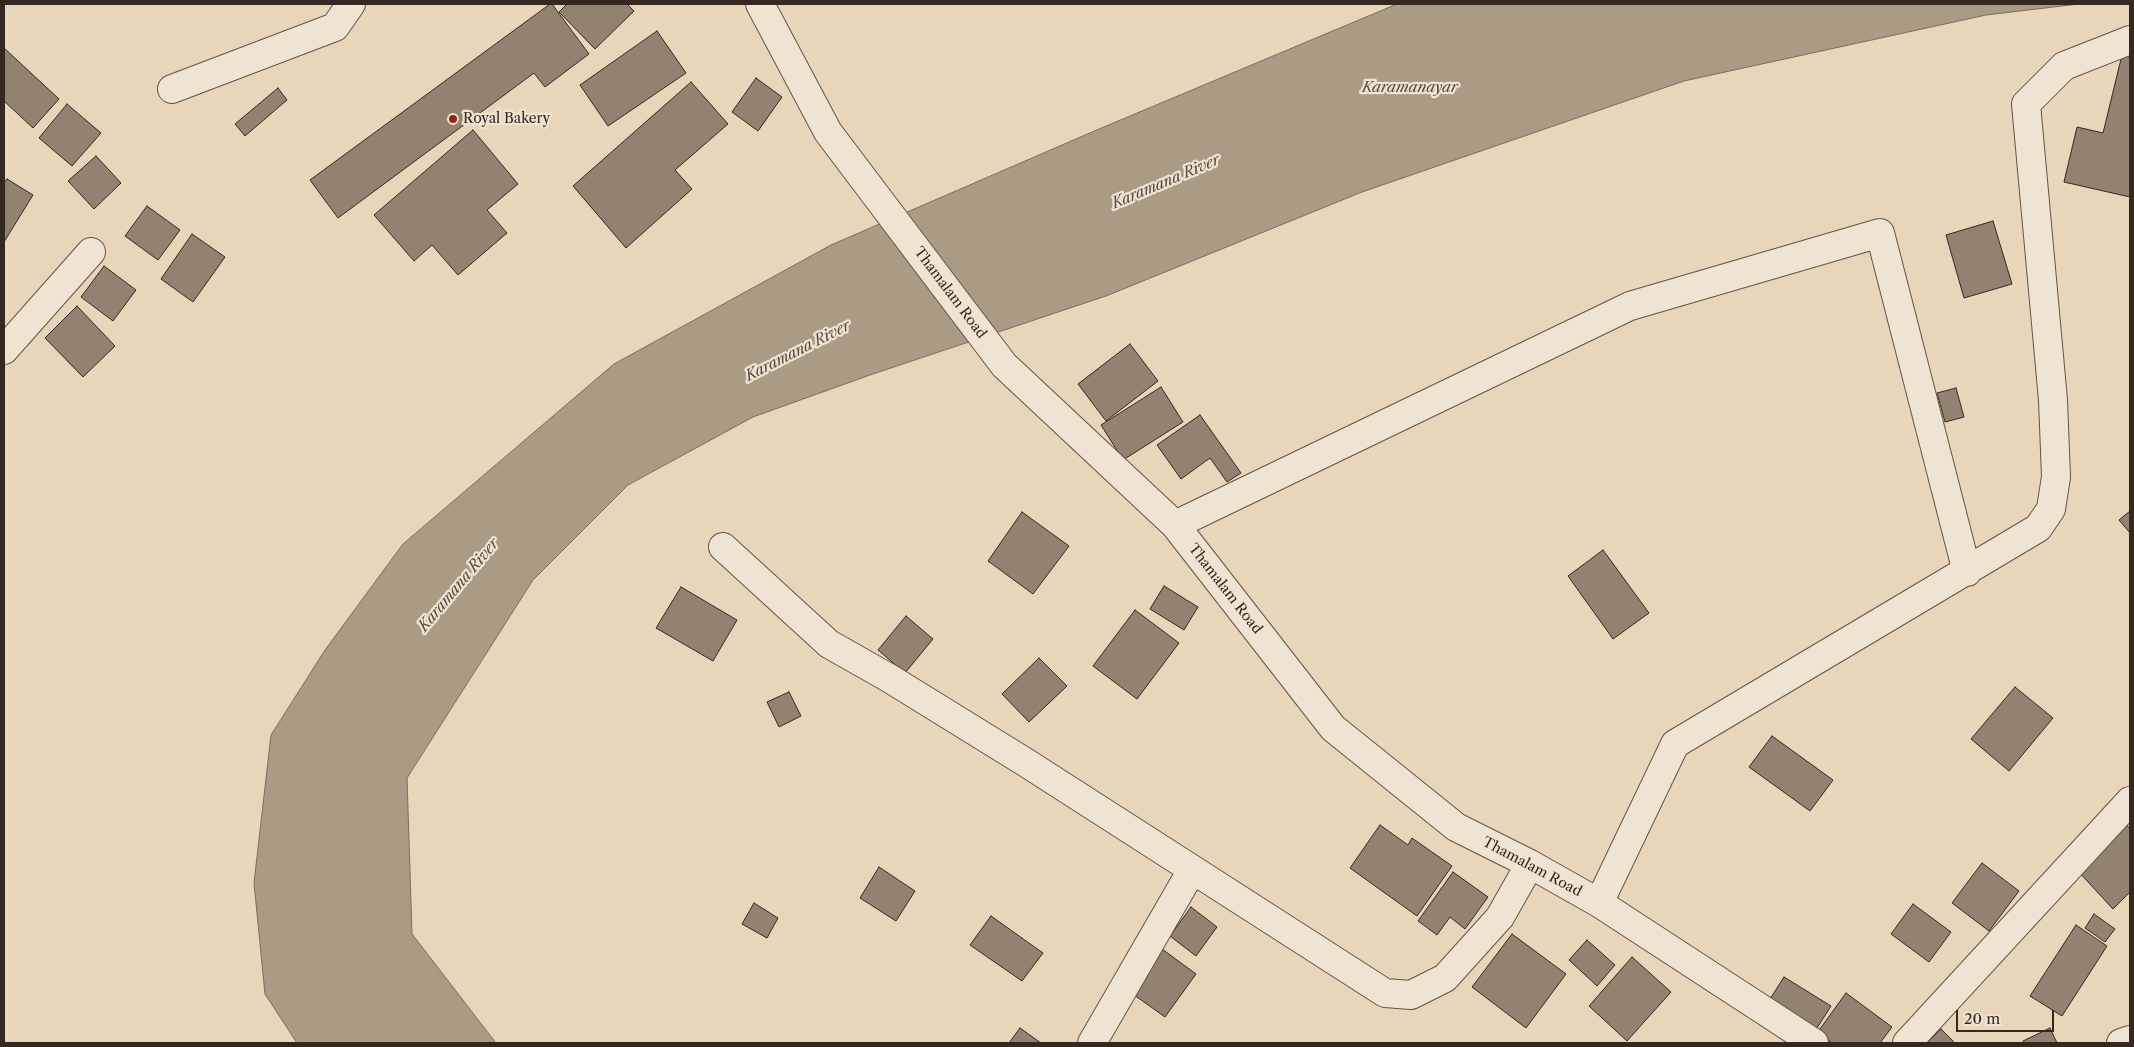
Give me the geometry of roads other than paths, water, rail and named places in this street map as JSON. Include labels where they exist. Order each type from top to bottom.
[{"type":"street","points":[[172,89],[335,27],[351,4]]},
{"type":"street","name":"Thamalam Road","points":[[760,4],[828,132],[1004,365],[1175,525],[1333,728],[1456,827],[1530,864],[1599,903],[1814,1043]]},
{"type":"street","points":[[1599,903],[1675,744],[1967,572],[2038,528],[2051,508],[2056,477],[2053,400],[2026,104],[2064,66],[2130,40]]},
{"type":"street","points":[[1175,525],[1630,306],[1880,233],[1967,572]]},
{"type":"street","points":[[4,350],[91,252]]},
{"type":"street","points":[[723,548],[829,644],[889,678],[1025,762],[1385,994],[1411,995],[1445,978],[1500,917],[1530,864]]},
{"type":"street","points":[[1908,1043],[2130,801]]},
{"type":"street","points":[[1092,1043],[1192,870]]},
{"type":"street","points":[[2122,1043],[2130,1040]]},
{"type":"water","name":"Karamanayar","points":[[1397,4],[2079,4],[1986,15],[1684,81],[1362,192],[1106,296],[870,375],[753,417],[628,485],[533,580],[407,778],[412,934],[496,1043],[297,1043],[265,994],[254,883],[271,735],[325,650],[403,544],[614,364],[831,245],[1099,129]]},
{"type":"place","name":"Royal Bakery","points":[[453,119]]},
{"type":"water label","name":"Karamana River","points":[[1166,182]]},
{"type":"water label","name":"Karamana River","points":[[798,351]]},
{"type":"water label","name":"Karamana River","points":[[459,585]]}]
